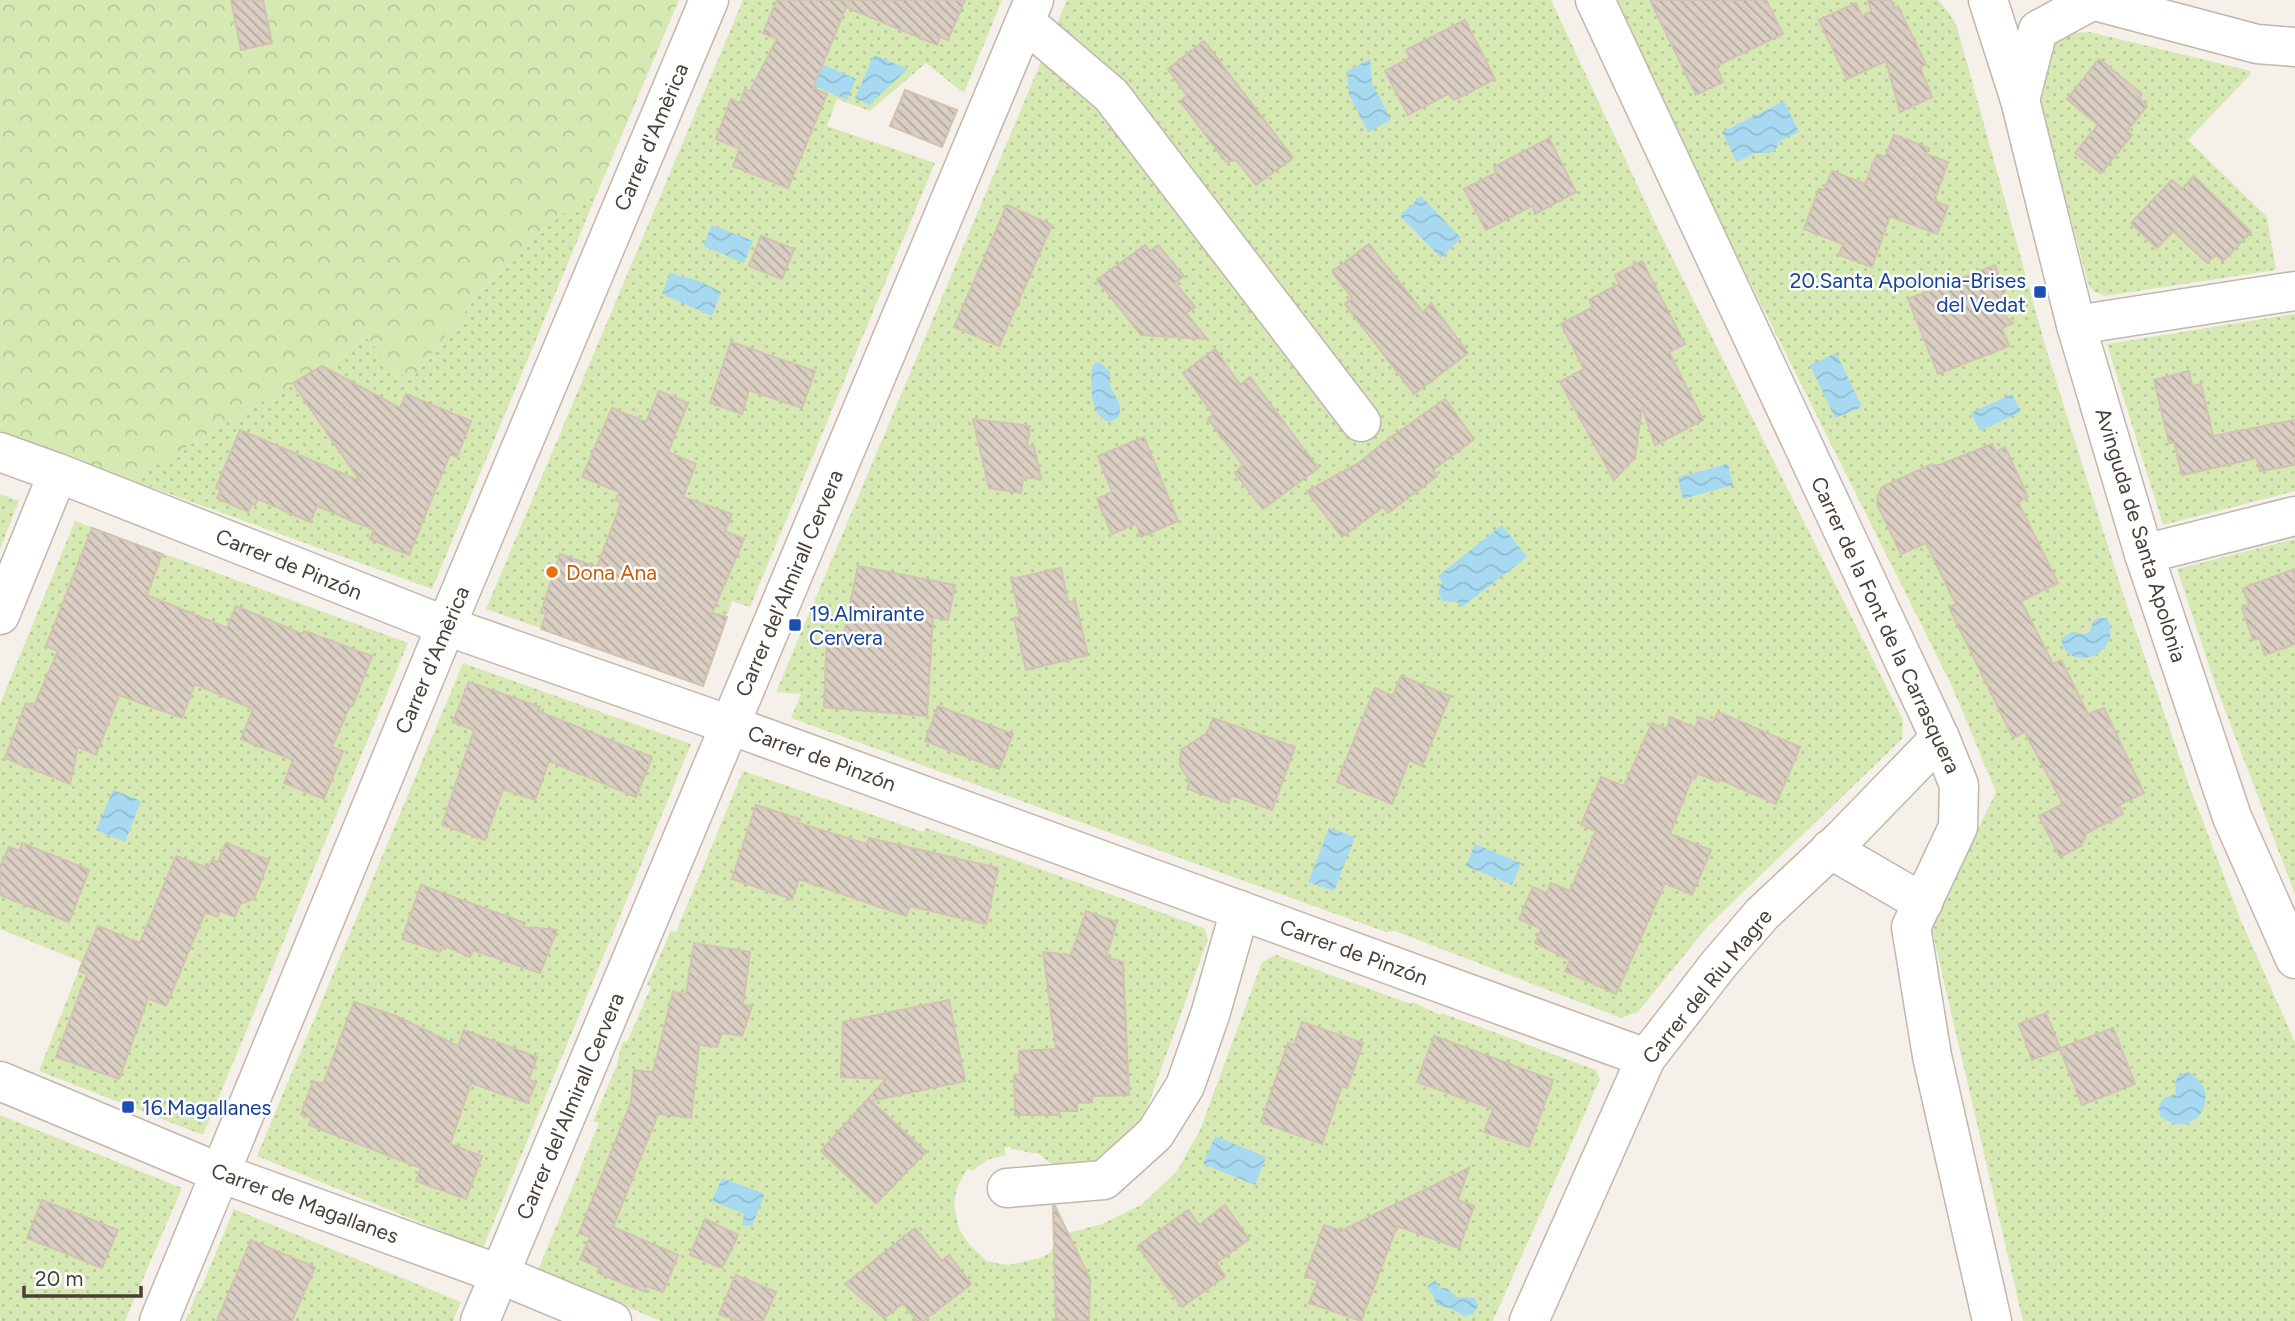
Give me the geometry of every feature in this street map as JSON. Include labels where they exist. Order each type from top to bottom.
[{"type":"street","name":"Carrer d'Amèrica","points":[[159,1321],[446,625],[709,0]]},
{"type":"street","name":"Carrer de la Font de la Carrasquera","points":[[1595,0],[1940,738],[1959,785],[1958,827],[1911,927],[1932,1056],[1992,1321]]},
{"type":"street","name":"Avinguda de Santa Apolònia","points":[[1987,0],[2020,100],[2076,325],[2144,554],[2232,817],[2295,959]]},
{"type":"street","name":"Avinguda de Santa Apolònia","points":[[2020,100],[2038,30],[2092,0]]},
{"type":"street","points":[[2092,0],[2257,44],[2295,47]]},
{"type":"street","points":[[1029,11],[1111,95],[1361,422]]},
{"type":"street","name":"Carrer del'Almirall Cervera","points":[[480,1321],[1029,11]]},
{"type":"street","points":[[2076,325],[2295,291]]},
{"type":"street","name":"Carrer de Pinzón","points":[[0,452],[446,625],[730,725],[1646,1058]]},
{"type":"street","points":[[0,615],[58,473]]},
{"type":"street","points":[[2144,554],[2295,516]]},
{"type":"street","name":"Carrer del Riu Magre","points":[[1529,1321],[1646,1058],[1719,964],[1762,914],[1940,738]]},
{"type":"street","points":[[1830,849],[1923,902]]},
{"type":"street","points":[[1007,1188],[1104,1180],[1155,1134],[1185,1086],[1210,1015],[1240,911]]},
{"type":"street","name":"Carrer de Magallanes","points":[[0,1081],[220,1173],[499,1274],[612,1321]]},
{"type":"green space","points":[[0,0],[679,0],[598,191],[596,188],[506,260],[411,380],[397,372],[367,338],[335,362],[331,371],[322,366],[131,480],[0,431]]},
{"type":"green space","points":[[743,0],[1002,0],[964,93],[926,63],[870,111],[837,99],[827,126],[935,163],[750,607],[732,601],[703,686],[486,609]]},
{"type":"green space","points":[[1067,0],[1551,0],[1657,227],[1903,720],[1902,739],[1708,926],[1638,1012],[1621,1018],[1395,931],[1386,932],[791,718],[801,694],[776,692]]},
{"type":"green space","points":[[1615,0],[1938,0],[1957,27],[2047,352],[2123,594],[2189,785],[2242,923],[2295,1042],[2295,1321],[2023,1321],[1931,926],[1996,792],[1951,684],[1711,204]]},
{"type":"green space","points":[[2090,32],[2251,71],[2188,140],[2267,217],[2276,270],[2105,296],[2089,286],[2045,122],[2037,80],[2051,43],[2070,33]]},
{"type":"green space","points":[[596,187],[598,191],[432,589],[131,480],[322,366],[331,370],[335,362],[367,338],[397,372],[411,380],[506,260]]},
{"type":"green space","points":[[2295,314],[2295,491],[2163,525],[2107,344]]},
{"type":"green space","points":[[0,494],[19,501],[0,549]]},
{"type":"green space","points":[[75,521],[408,643],[203,1135],[39,1071],[82,962],[0,929],[0,704]]},
{"type":"green space","points":[[2295,539],[2295,894],[2215,684],[2177,569]]},
{"type":"green space","points":[[463,663],[691,744],[483,1248],[257,1156]]},
{"type":"green space","points":[[743,771],[923,832],[926,828],[1204,928],[1208,939],[1139,1124],[1092,1166],[1064,1174],[1039,1154],[1011,1147],[1004,1147],[1006,1155],[987,1160],[972,1171],[968,1168],[957,1187],[954,1205],[959,1229],[968,1243],[987,1261],[1009,1265],[1040,1258],[1048,1254],[1068,1233],[1102,1224],[1141,1205],[1177,1171],[1200,1130],[1262,962],[1276,955],[1411,1004],[1413,1002],[1440,1015],[1442,1013],[1596,1070],[1600,1079],[1493,1321],[661,1321],[538,1270],[599,1123],[593,1121],[617,1065],[622,1042],[627,1042],[651,987],[647,985],[671,931],[676,932]]},
{"type":"green space","points":[[0,1115],[182,1188],[125,1321],[0,1321]]},
{"type":"green space","points":[[234,1209],[461,1302],[453,1321],[186,1321]]},
{"type":"water","points":[[874,55],[908,69],[869,105],[855,98]]},
{"type":"water","points":[[1370,59],[1372,83],[1391,120],[1368,132],[1349,95],[1347,71]]},
{"type":"water","points":[[814,61],[856,79],[847,100],[805,82]]},
{"type":"water","points":[[1784,101],[1799,132],[1780,141],[1770,153],[1755,153],[1737,162],[1722,132]]},
{"type":"water","points":[[1421,196],[1461,238],[1441,258],[1400,216]]},
{"type":"water","points":[[712,225],[753,241],[744,263],[703,246]]},
{"type":"water","points":[[670,273],[699,281],[721,292],[712,316],[662,294]]},
{"type":"water","points":[[1836,353],[1862,407],[1835,418],[1810,365]]},
{"type":"water","points":[[1096,362],[1110,372],[1111,389],[1120,408],[1118,418],[1109,422],[1098,413],[1093,399],[1092,367]]},
{"type":"water","points":[[2012,394],[2021,412],[1980,431],[1971,413]]},
{"type":"water","points":[[1728,464],[1733,485],[1683,499],[1678,477]]},
{"type":"water","points":[[1502,525],[1527,557],[1462,607],[1457,602],[1442,601],[1438,592],[1442,581],[1438,576]]},
{"type":"water","points":[[2107,618],[2111,630],[2109,641],[2103,650],[2094,656],[2074,657],[2066,650],[2061,639],[2071,632],[2090,632],[2093,621]]},
{"type":"water","points":[[113,790],[141,801],[125,842],[96,830]]},
{"type":"water","points":[[1329,828],[1355,837],[1334,891],[1308,882]]},
{"type":"water","points":[[1475,844],[1521,863],[1512,885],[1466,866]]},
{"type":"water","points":[[2187,1072],[2199,1081],[2205,1091],[2205,1102],[2202,1112],[2194,1120],[2184,1124],[2173,1123],[2160,1116],[2159,1105],[2164,1098],[2176,1094],[2175,1082],[2179,1075]]},
{"type":"water","points":[[1215,1136],[1266,1157],[1255,1185],[1203,1164]]},
{"type":"water","points":[[722,1178],[764,1196],[752,1226],[742,1225],[744,1214],[712,1201]]},
{"type":"water","points":[[1435,1280],[1439,1287],[1448,1289],[1457,1297],[1475,1298],[1478,1306],[1473,1314],[1464,1316],[1450,1308],[1437,1305],[1427,1287]]},
{"type":"building","points":[[231,0],[263,0],[272,43],[241,50]]},
{"type":"building","points":[[777,0],[965,0],[948,40],[940,37],[937,45],[846,7],[813,88],[827,94],[788,188],[733,166],[740,149],[716,139],[731,99],[740,103],[745,89],[750,91],[777,39],[763,33]]},
{"type":"building","points":[[1650,0],[1766,0],[1783,34],[1716,66],[1723,82],[1696,95]]},
{"type":"building","points":[[1868,0],[1891,0],[1894,8],[1898,6],[1926,65],[1920,67],[1932,97],[1900,112],[1886,61],[1847,79],[1819,20],[1856,3],[1862,16],[1871,11]]},
{"type":"building","points":[[1465,20],[1495,79],[1454,100],[1448,94],[1408,115],[1385,71],[1410,58],[1406,50]]},
{"type":"building","points":[[1204,41],[1293,158],[1256,185],[1236,160],[1226,162],[1180,101],[1187,96],[1168,69]]},
{"type":"building","points":[[2099,59],[2142,94],[2139,98],[2147,106],[2127,131],[2132,135],[2101,173],[2075,153],[2098,125],[2067,99]]},
{"type":"building","points":[[905,90],[957,110],[942,147],[890,126]]},
{"type":"building","points":[[1894,135],[1929,148],[1926,154],[1948,162],[1934,201],[1948,206],[1937,234],[1890,216],[1872,267],[1839,255],[1843,244],[1804,229],[1819,189],[1824,190],[1832,171],[1865,184],[1877,154],[1885,157]]},
{"type":"building","points":[[1549,138],[1576,192],[1535,214],[1532,206],[1486,230],[1464,189],[1496,173],[1494,167]]},
{"type":"building","points":[[2194,176],[2251,232],[2223,261],[2216,255],[2207,263],[2173,231],[2157,248],[2131,223],[2172,180],[2182,189]]},
{"type":"building","points":[[1007,205],[1052,225],[999,346],[954,327]]},
{"type":"building","points":[[761,236],[794,249],[782,279],[749,266]]},
{"type":"building","points":[[1369,244],[1423,312],[1431,303],[1468,353],[1414,394],[1345,304],[1352,298],[1332,272]]},
{"type":"building","points":[[1145,245],[1150,251],[1158,245],[1184,276],[1175,283],[1195,307],[1186,313],[1207,339],[1141,335],[1097,280]]},
{"type":"building","points":[[1642,261],[1685,344],[1669,352],[1703,420],[1655,445],[1642,407],[1635,457],[1614,480],[1560,382],[1584,369],[1561,324],[1593,307],[1589,300],[1619,284],[1615,275]]},
{"type":"building","points":[[1995,265],[2005,292],[1993,306],[2013,323],[2002,328],[2009,346],[1938,374],[1908,299]]},
{"type":"building","points":[[731,342],[815,371],[802,408],[749,390],[742,414],[710,403]]},
{"type":"building","points":[[1215,349],[1240,385],[1250,377],[1318,468],[1263,509],[1235,473],[1243,465],[1208,419],[1213,414],[1183,373]]},
{"type":"building","points":[[322,366],[400,408],[406,394],[471,421],[457,457],[450,454],[409,555],[370,539],[374,530],[317,506],[310,522],[258,499],[255,505],[252,503],[248,512],[217,498],[221,490],[216,488],[240,430],[360,481],[293,383]]},
{"type":"building","points":[[2189,371],[2192,386],[2201,384],[2213,436],[2295,420],[2295,465],[2260,471],[2257,458],[2182,475],[2174,442],[2169,443],[2154,380]]},
{"type":"building","points":[[659,391],[688,403],[668,452],[696,464],[683,497],[732,514],[725,531],[744,539],[712,613],[727,617],[703,686],[541,629],[546,613],[541,612],[560,554],[597,567],[621,503],[616,500],[619,492],[582,477],[612,408],[646,422]]},
{"type":"building","points":[[1445,399],[1474,439],[1433,470],[1437,476],[1388,513],[1383,507],[1342,537],[1307,491],[1359,463]]},
{"type":"building","points":[[973,419],[1030,426],[1027,446],[1034,447],[1041,479],[1023,477],[1021,493],[989,488]]},
{"type":"building","points":[[1144,437],[1178,521],[1141,537],[1136,524],[1112,534],[1097,499],[1112,492],[1098,456]]},
{"type":"building","points":[[1992,444],[1996,452],[2005,447],[2028,497],[2018,502],[2058,583],[2021,601],[2053,664],[2061,660],[2088,714],[2104,708],[2144,793],[2119,805],[2123,814],[2087,833],[2081,846],[2060,857],[2039,816],[2063,804],[2025,732],[2013,738],[1949,607],[1956,604],[1926,543],[1901,554],[1877,504],[1882,487],[1932,464],[1934,467]]},
{"type":"building","points":[[92,528],[162,554],[147,595],[227,628],[236,606],[302,634],[304,631],[372,656],[353,705],[349,708],[332,747],[343,751],[324,799],[284,783],[293,760],[241,739],[253,709],[195,684],[182,718],[119,695],[96,755],[78,747],[70,784],[5,758],[26,703],[34,706],[58,651],[46,646]]},
{"type":"building","points":[[858,566],[955,585],[948,620],[933,617],[927,716],[824,707],[827,631],[844,634]]},
{"type":"building","points":[[1061,568],[1068,602],[1075,601],[1088,655],[1026,670],[1014,618],[1020,617],[1011,579]]},
{"type":"building","points":[[2295,569],[2295,644],[2265,655],[2259,638],[2253,640],[2242,608],[2249,605],[2243,588]]},
{"type":"building","points":[[1401,676],[1450,696],[1422,766],[1409,760],[1392,804],[1337,782],[1375,688],[1393,696]]},
{"type":"building","points":[[469,682],[540,707],[538,711],[652,757],[636,797],[549,761],[535,800],[503,789],[485,840],[442,825],[474,730],[453,722]]},
{"type":"building","points":[[938,706],[1013,734],[999,769],[925,741]]},
{"type":"building","points":[[1718,712],[1800,747],[1776,804],[1719,779],[1718,782],[1697,773],[1695,779],[1692,778],[1670,834],[1711,850],[1692,895],[1665,883],[1616,994],[1565,971],[1570,960],[1535,943],[1541,929],[1519,919],[1533,887],[1547,893],[1551,883],[1570,891],[1596,831],[1581,825],[1601,777],[1624,786],[1652,723],[1666,729],[1671,717],[1695,728],[1699,717],[1713,723]]},
{"type":"building","points":[[1213,718],[1295,747],[1272,810],[1231,795],[1229,803],[1187,789],[1190,781],[1180,766],[1181,750],[1207,733]]},
{"type":"building","points":[[756,805],[800,819],[798,823],[867,844],[869,838],[998,868],[986,924],[910,906],[906,916],[799,879],[792,899],[732,879]]},
{"type":"building","points":[[22,843],[89,870],[69,922],[0,895],[0,867],[9,847],[19,851]]},
{"type":"building","points":[[226,843],[269,860],[254,899],[240,904],[235,917],[220,911],[217,917],[205,912],[166,1006],[148,998],[119,1079],[56,1057],[87,974],[79,971],[98,926],[140,943],[176,856],[208,868],[212,860],[218,862]]},
{"type":"building","points":[[421,885],[525,923],[523,927],[557,930],[540,973],[473,950],[470,957],[443,945],[440,952],[402,939]]},
{"type":"building","points":[[1086,911],[1117,922],[1106,957],[1123,962],[1129,1095],[1092,1096],[1092,1102],[1077,1103],[1077,1111],[1059,1111],[1060,1115],[1015,1115],[1014,1075],[1020,1074],[1019,1051],[1056,1049],[1043,952],[1071,955]]},
{"type":"building","points":[[694,943],[750,952],[743,1005],[752,1006],[742,1036],[722,1033],[717,1047],[699,1045],[691,1118],[658,1114],[613,1227],[678,1255],[663,1292],[647,1286],[645,1292],[598,1273],[600,1268],[580,1259],[590,1237],[579,1233],[631,1102],[634,1070],[653,1072],[673,992],[686,994]]},
{"type":"building","points":[[949,1000],[965,1081],[871,1101],[926,1152],[876,1203],[821,1151],[886,1079],[841,1077],[843,1022]]},
{"type":"building","points":[[354,1002],[396,1016],[458,1046],[464,1030],[537,1057],[529,1079],[536,1083],[527,1103],[471,1083],[450,1144],[482,1156],[466,1199],[416,1181],[421,1168],[309,1125],[311,1118],[301,1114],[313,1081],[323,1084]]},
{"type":"building","points":[[2046,1013],[2060,1048],[2113,1028],[2135,1084],[2082,1105],[2060,1049],[2032,1060],[2019,1024]]},
{"type":"building","points":[[1302,1022],[1363,1043],[1347,1088],[1342,1086],[1322,1144],[1261,1122],[1288,1043],[1294,1045]]},
{"type":"building","points":[[1434,1036],[1553,1080],[1529,1147],[1484,1132],[1493,1109],[1417,1082]]},
{"type":"building","points":[[1469,1168],[1458,1200],[1474,1206],[1459,1248],[1397,1226],[1361,1321],[1309,1303],[1318,1281],[1305,1276],[1324,1225],[1341,1231]]},
{"type":"building","points":[[42,1200],[118,1230],[102,1268],[27,1238]]},
{"type":"building","points":[[1225,1205],[1249,1239],[1216,1263],[1225,1276],[1182,1307],[1138,1246],[1188,1210],[1199,1225]]},
{"type":"building","points":[[1053,1206],[1090,1279],[1089,1321],[1056,1321]]},
{"type":"building","points":[[705,1219],[738,1235],[722,1268],[690,1255]]},
{"type":"building","points":[[915,1228],[942,1261],[949,1255],[971,1284],[923,1321],[917,1321],[903,1303],[884,1318],[845,1284]]},
{"type":"building","points":[[251,1240],[315,1267],[292,1321],[217,1321]]},
{"type":"building","points":[[736,1275],[776,1292],[763,1321],[738,1321],[719,1314]]},
{"type":"place","name":"20.Santa Apolonia-Brises del Vedat","points":[[2040,292]]},
{"type":"place","name":"Dona Ana","points":[[552,572]]},
{"type":"place","name":"19.Almirante Cervera","points":[[795,625]]},
{"type":"place","name":"16.Magallanes","points":[[128,1107]]}]
